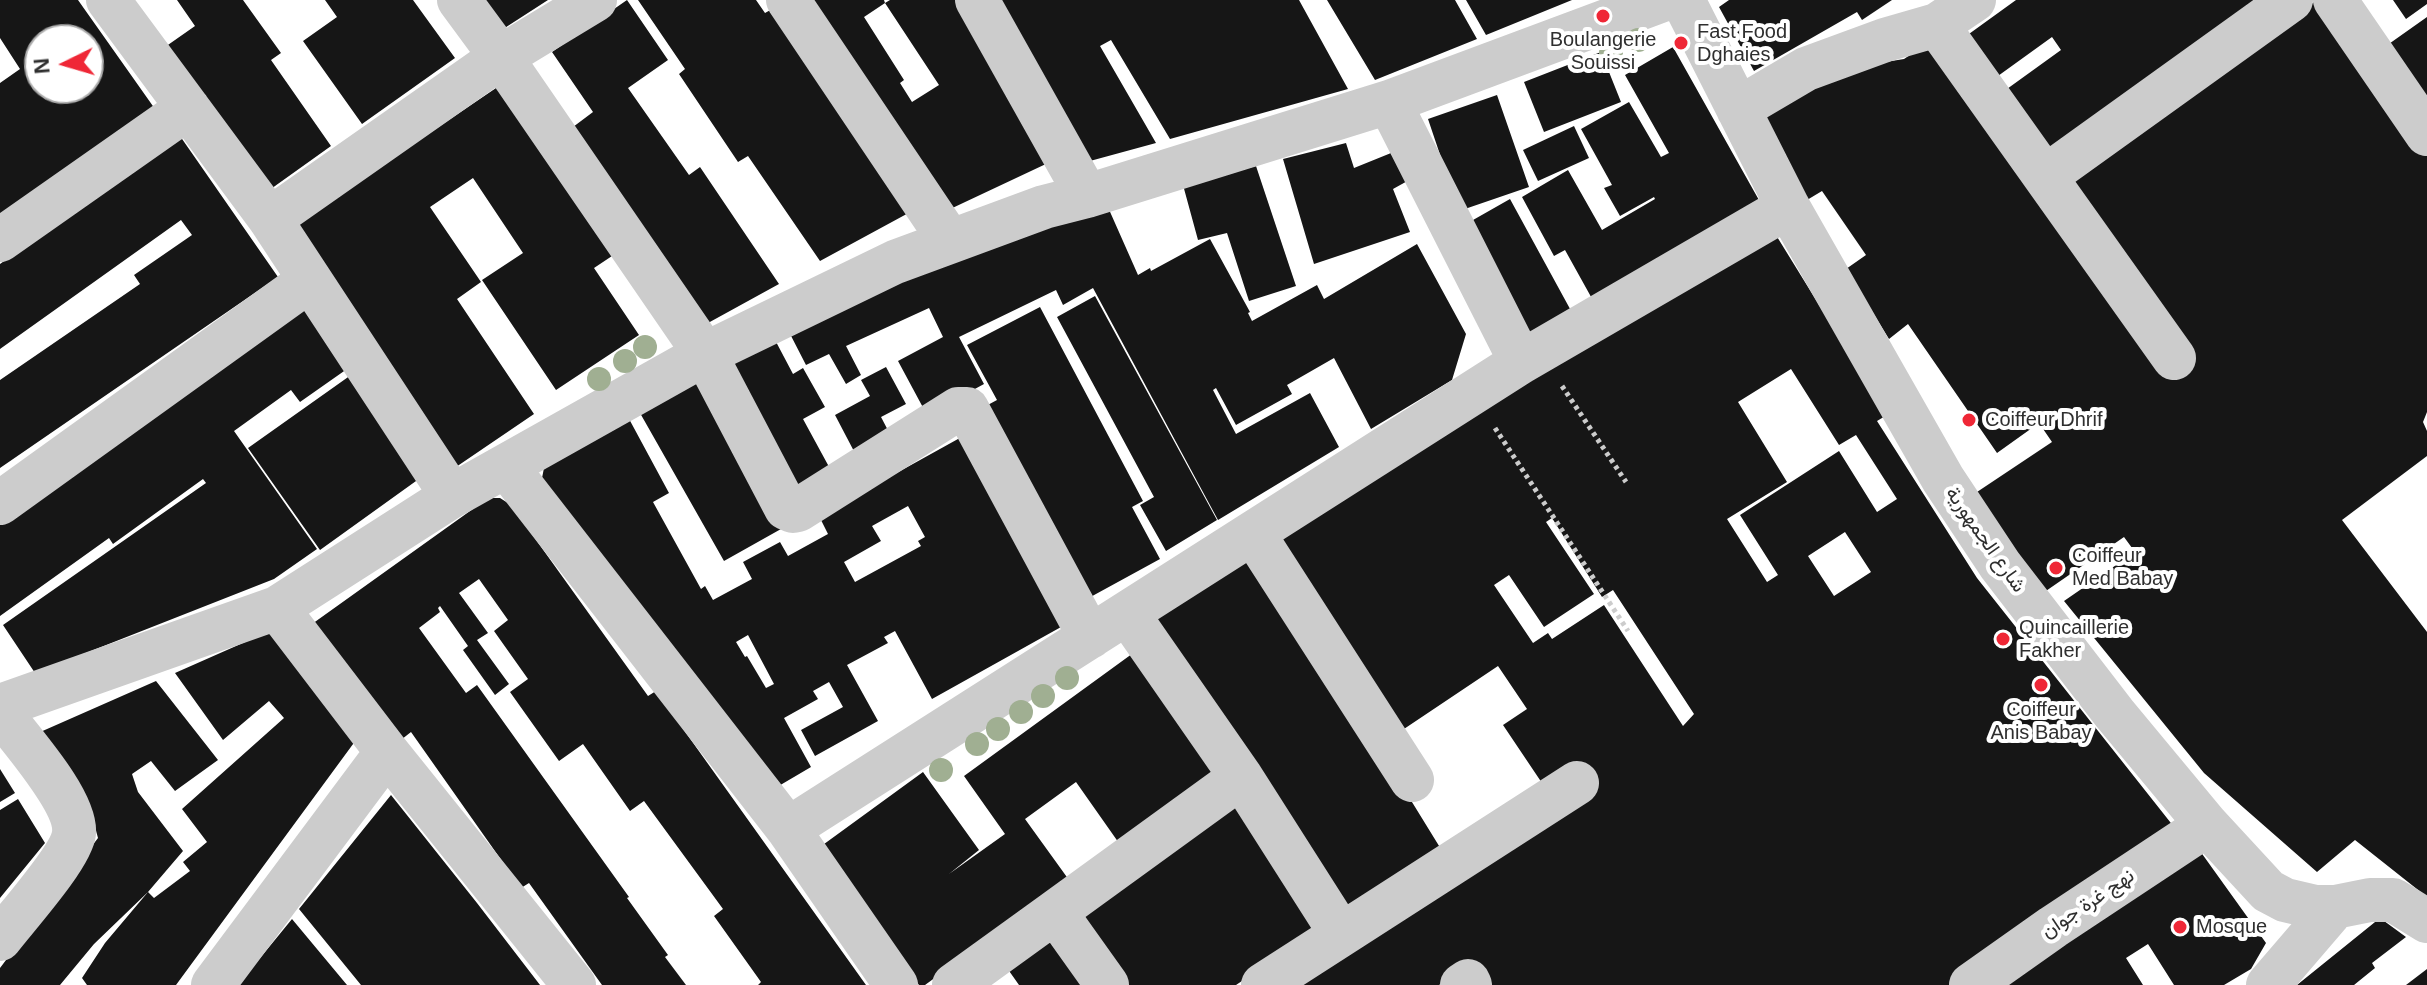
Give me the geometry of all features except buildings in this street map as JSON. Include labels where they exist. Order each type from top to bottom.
[{"type":"street","points":[[108,0],[270,219],[452,496]]},
{"type":"street","points":[[459,0],[705,354],[785,507],[798,510],[958,409],[969,410],[1090,637]]},
{"type":"street","points":[[270,219],[501,57],[595,0]]},
{"type":"street","points":[[788,0],[950,241]]},
{"type":"street","points":[[977,0],[1087,196]]},
{"type":"street","points":[[0,706],[277,608],[452,496],[705,354],[895,262],[1044,207],[1389,102],[1663,0]]},
{"type":"street","name":"شارع الجمهورية","points":[[1683,0],[1788,207],[1943,479],[2000,565],[2114,713],[2207,825],[2268,891],[2285,900],[2315,907],[2393,900],[2427,921]]},
{"type":"street","points":[[1738,109],[1806,69],[1937,25],[1974,0]]},
{"type":"street","points":[[2046,176],[2291,0]]},
{"type":"street","points":[[2335,0],[2427,134]]},
{"type":"street","points":[[1937,25],[2174,358]]},
{"type":"street","points":[[1389,102],[1530,357]]},
{"type":"street","points":[[0,240],[188,108]]},
{"type":"street","points":[[788,829],[1530,357],[1788,207]]},
{"type":"street","points":[[0,503],[310,280]]},
{"type":"street","points":[[506,466],[788,829],[894,984]]},
{"type":"street","points":[[1253,533],[1412,780]]},
{"type":"street","points":[[277,608],[387,752],[574,985]]},
{"type":"street","points":[[1127,613],[1241,777],[1341,934]]},
{"type":"street","points":[[0,712],[62,794],[71,814],[74,832],[60,862],[0,939]]},
{"type":"street","points":[[213,985],[387,752]]},
{"type":"street","points":[[954,985],[1241,777]]},
{"type":"street","points":[[1263,985],[1577,783]]},
{"type":"street","name":"نهج غرة جوان","points":[[1971,985],[2207,825]]},
{"type":"street","points":[[2268,985],[2335,907]]},
{"type":"street","points":[[1055,912],[1107,985]]},
{"type":"street","points":[[1462,985],[1468,981],[1470,985]]},
{"type":"path","points":[[1530,357],[1626,482]]},
{"type":"path","points":[[1472,394],[1628,631]]},
{"type":"place","name":"Boulangerie Souissi","points":[[1603,16]]},
{"type":"place","name":"Fast Food Dghaies","points":[[1681,43]]},
{"type":"place","name":"Coiffeur Dhrif","points":[[1969,420]]},
{"type":"place","name":"Coiffeur Med Babay","points":[[2056,568]]},
{"type":"place","name":"Quincaillerie Fakher","points":[[2003,639]]},
{"type":"place","name":"Coiffeur Anis Babay","points":[[2041,685]]},
{"type":"place","name":"Mosque","points":[[2180,927]]}]
